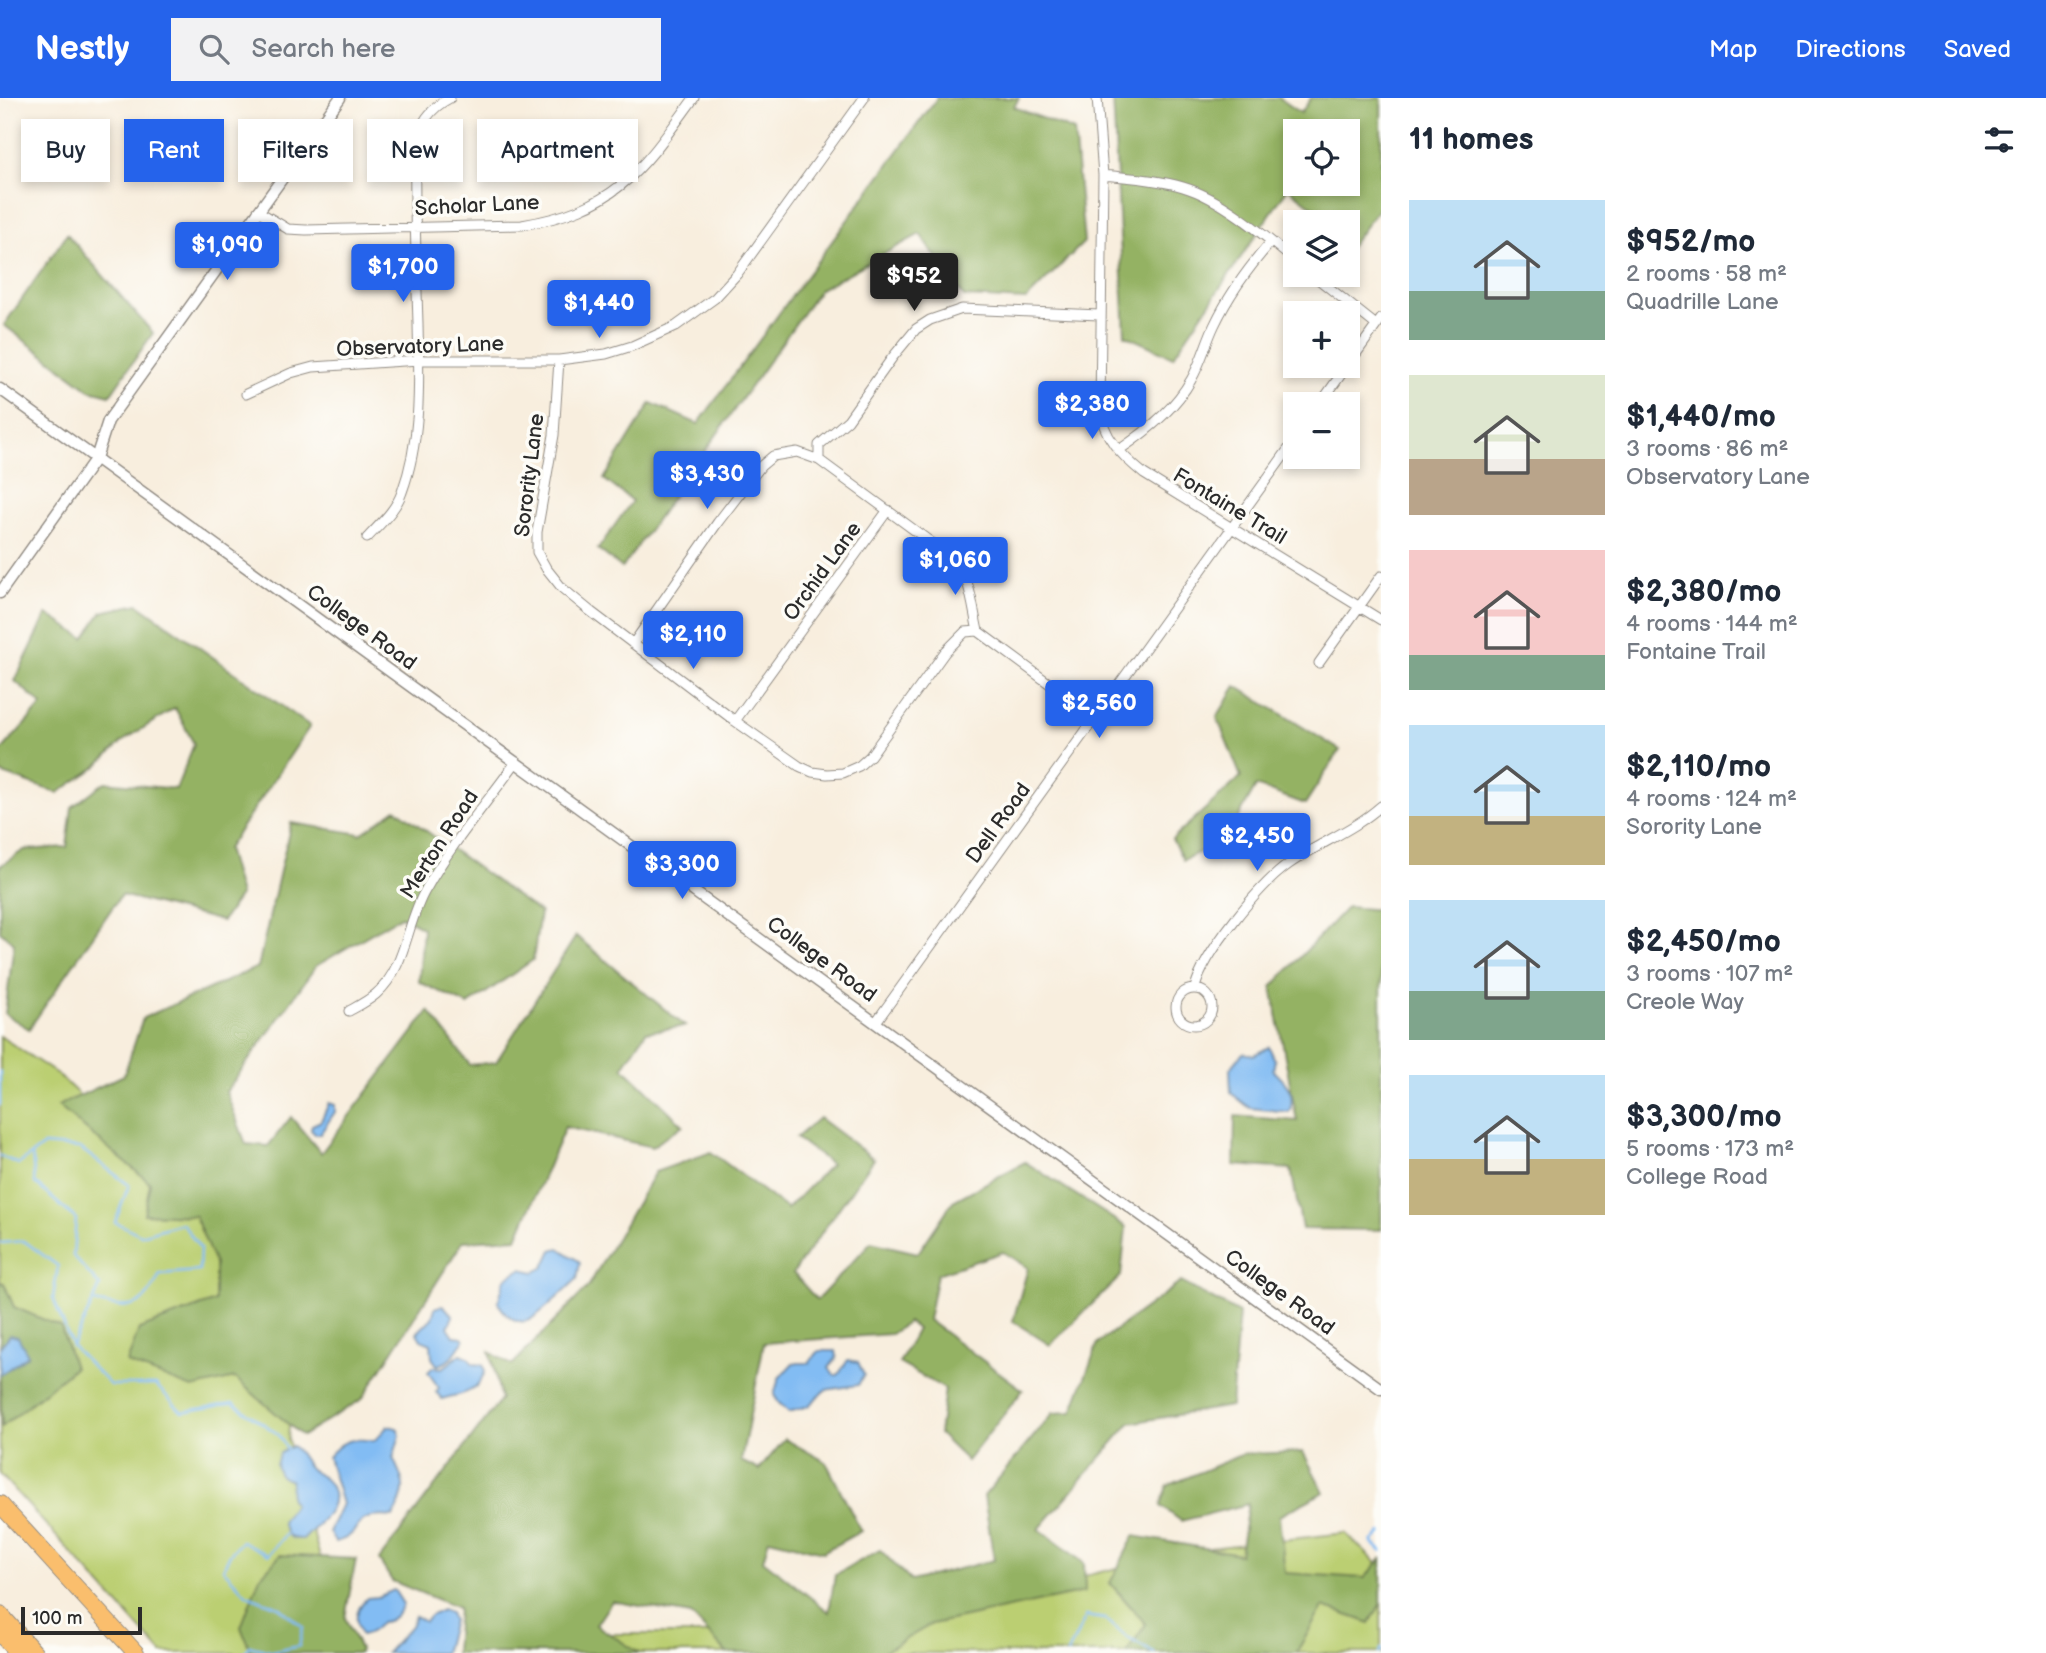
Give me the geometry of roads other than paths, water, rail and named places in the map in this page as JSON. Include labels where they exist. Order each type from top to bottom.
[{"type":"highway","points":[[0,1504],[136,1653]]},
{"type":"highway","points":[[0,1614],[36,1653]]},
{"type":"highway","points":[[0,1633],[17,1653]]},
{"type":"street","points":[[0,593],[96,458],[108,421],[340,98]]},
{"type":"street","points":[[367,538],[394,508],[402,493],[412,458],[419,360],[414,182],[418,131],[438,104],[450,98]]},
{"type":"street","name":"Scholar Lane","points":[[258,211],[288,229],[522,225],[546,221],[590,206],[639,171],[694,98]]},
{"type":"street","name":"Observatory Lane","points":[[246,394],[291,373],[313,367],[419,360],[559,360],[606,354],[632,346],[676,326],[715,298],[737,274],[863,98]]},
{"type":"street","name":"Fontaine Trail","points":[[1097,98],[1102,175],[1099,316],[1101,422],[1105,433],[1144,474],[1381,620]]},
{"type":"street","points":[[1102,175],[1151,180],[1192,191],[1219,205],[1283,252]]},
{"type":"street","points":[[1119,450],[1159,418],[1182,393],[1191,380],[1226,303],[1249,268],[1271,242]]},
{"type":"street","points":[[1330,287],[1378,322],[1360,348]]},
{"type":"street","points":[[818,460],[819,445],[848,420],[892,358],[916,329],[930,320],[962,309],[1099,316]]},
{"type":"street","name":"Sorority Lane","points":[[559,360],[554,435],[537,532],[537,552],[546,568],[562,588],[633,644],[799,766],[812,772],[843,773],[859,766],[870,756],[955,640],[965,632],[978,631]]},
{"type":"street","name":"College Road","points":[[0,389],[1381,1389]]},
{"type":"street","points":[[633,644],[718,522],[761,466],[773,456],[797,452],[818,460],[961,566],[978,631],[1096,718]]},
{"type":"street","name":"Dell Road","points":[[876,1022],[1283,457]]},
{"type":"street","name":"Orchid Lane","points":[[735,721],[888,510]]},
{"type":"street","points":[[1319,663],[1381,576]]},
{"type":"street","name":"Merton Road","points":[[349,1012],[387,983],[397,967],[412,918],[427,886],[516,762]]},
{"type":"street","points":[[1195,988],[1197,978],[1214,950],[1245,907],[1269,882],[1286,866],[1368,818],[1381,806]]},
{"type":"street","points":[[1195,988],[1206,992],[1212,1002],[1208,1019],[1197,1025],[1185,1023],[1177,1014],[1176,1008],[1183,992],[1195,988]]},
{"type":"water","points":[[1269,1047],[1275,1060],[1273,1070],[1291,1094],[1289,1112],[1250,1108],[1231,1093],[1230,1069],[1243,1053],[1254,1055]]},
{"type":"water","points":[[329,1103],[335,1105],[335,1112],[320,1134],[315,1134],[311,1130],[312,1125],[321,1121]]},
{"type":"water","points":[[559,1248],[580,1262],[577,1279],[529,1320],[520,1321],[511,1317],[498,1302],[505,1279],[521,1269],[535,1272],[544,1267],[552,1250]]},
{"type":"water","points":[[443,1305],[453,1316],[448,1327],[454,1336],[464,1340],[449,1359],[437,1365],[432,1358],[431,1344],[421,1340],[417,1333],[432,1318],[435,1308]]},
{"type":"water","points":[[10,1335],[18,1337],[28,1355],[0,1375],[0,1347]]},
{"type":"water","points":[[819,1351],[836,1351],[837,1357],[829,1368],[834,1375],[838,1375],[848,1360],[858,1362],[864,1375],[858,1385],[825,1390],[808,1406],[789,1412],[774,1395],[779,1378],[793,1363],[809,1363]]},
{"type":"water","points":[[461,1354],[468,1357],[473,1364],[483,1365],[485,1372],[472,1389],[442,1399],[436,1392],[439,1388],[428,1372],[433,1367],[443,1368]]},
{"type":"water","points":[[388,1426],[397,1428],[400,1435],[393,1458],[403,1488],[398,1507],[393,1517],[378,1516],[362,1521],[345,1539],[335,1542],[329,1532],[342,1504],[328,1457],[348,1441],[374,1441]]},
{"type":"water","points":[[292,1446],[310,1468],[327,1481],[334,1498],[323,1520],[304,1539],[289,1536],[282,1522],[294,1504],[290,1497],[291,1481],[280,1476],[276,1465],[279,1454]]},
{"type":"water","points":[[394,1590],[403,1604],[400,1611],[392,1619],[381,1622],[372,1631],[361,1635],[357,1615],[363,1602],[367,1598],[378,1597]]},
{"type":"water","points":[[442,1610],[450,1613],[453,1621],[444,1653],[386,1653],[411,1626],[415,1616],[425,1622]]},
{"type":"waterway","points":[[0,1072],[0,1105]]},
{"type":"waterway","points":[[0,1156],[19,1164],[44,1145],[80,1148],[129,1185],[115,1222],[141,1235],[182,1223],[200,1248],[199,1271],[160,1274],[147,1296],[134,1305],[118,1306],[93,1302],[72,1346],[110,1385],[156,1385],[182,1412],[233,1403],[278,1434],[287,1449]]},
{"type":"waterway","points":[[32,1154],[35,1183],[76,1219],[73,1256],[100,1286],[93,1302]]},
{"type":"waterway","points":[[0,1243],[24,1241],[58,1266],[53,1298],[72,1346]]},
{"type":"waterway","points":[[1381,1533],[1372,1542],[1381,1551]]},
{"type":"waterway","points":[[245,1653],[249,1646],[273,1652],[299,1646],[303,1627],[279,1607],[247,1595],[223,1569],[230,1554],[242,1541],[268,1555],[286,1534]]},
{"type":"waterway","points":[[1068,1653],[1086,1616],[1105,1619],[1128,1638],[1154,1653]]},
{"type":"waterway","points":[[1379,1653],[1381,1649]]}]
